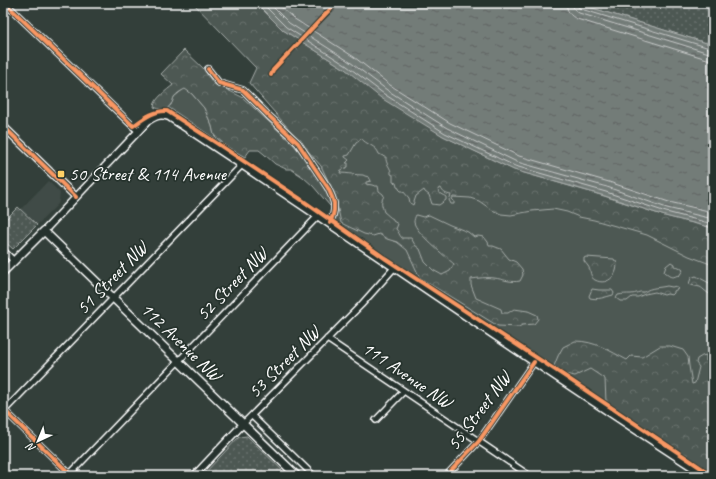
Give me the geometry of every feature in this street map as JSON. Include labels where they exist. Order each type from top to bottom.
[{"type":"main road","name":"112 Avenue NW","points":[[44,230],[297,476]]},
{"type":"main road","points":[[3,272],[44,230]]},
{"type":"street","points":[[5,4],[138,131]]},
{"type":"street","points":[[208,69],[219,84],[243,90],[268,116],[298,143],[332,196],[334,210],[330,223]]},
{"type":"street","points":[[44,230],[148,121],[163,115],[169,117],[330,223],[697,474],[706,476]]},
{"type":"street","points":[[3,126],[76,197]]},
{"type":"street","name":"51 Street NW","points":[[4,410],[242,165]]},
{"type":"street","name":"52 Street NW","points":[[70,475],[318,216]]},
{"type":"street","points":[[3,250],[14,260]]},
{"type":"street","name":"53 Street NW","points":[[194,476],[361,305],[394,268]]},
{"type":"street","name":"111 Avenue NW","points":[[327,339],[530,476]]},
{"type":"street","name":"55 Street NW","points":[[446,476],[479,441],[534,362]]},
{"type":"street","points":[[376,420],[404,391]]},
{"type":"street","points":[[4,410],[70,475]]},
{"type":"street","points":[[252,416],[314,476]]},
{"type":"shaded area","points":[[48,181],[60,193],[59,201],[58,204],[37,225],[21,209]]},
{"type":"green space","points":[[193,3],[256,3],[283,30],[345,69],[443,136],[514,170],[604,196],[665,216],[713,228],[713,265],[689,256],[647,235],[553,209],[511,215],[501,214],[479,201],[470,198],[453,197],[452,199],[454,204],[451,204],[449,200],[451,195],[445,193],[441,188],[438,189],[438,191],[446,197],[446,200],[439,205],[432,204],[429,195],[424,190],[416,196],[413,205],[410,203],[409,198],[403,191],[401,191],[397,187],[396,183],[393,182],[393,175],[391,174],[386,162],[386,157],[379,154],[376,149],[361,138],[356,143],[349,155],[345,156],[349,160],[346,163],[348,163],[348,167],[341,170],[340,173],[369,177],[371,181],[366,182],[366,184],[378,186],[379,191],[384,196],[382,205],[384,212],[398,224],[396,229],[402,238],[411,238],[415,245],[420,249],[425,262],[433,270],[442,275],[450,271],[454,264],[420,232],[414,222],[416,215],[423,217],[429,215],[468,232],[474,237],[484,237],[489,246],[501,249],[509,259],[516,262],[522,269],[523,275],[520,281],[510,281],[497,278],[471,279],[471,285],[476,298],[501,309],[502,313],[508,313],[514,309],[528,311],[537,315],[538,319],[534,324],[522,325],[519,327],[498,326],[420,278],[407,250],[397,242],[387,239],[379,234],[373,236],[364,234],[341,223],[335,195],[321,166],[249,83],[256,68]]},
{"type":"green space","points":[[576,3],[713,3],[713,45]]},
{"type":"green space","points":[[184,50],[203,68],[213,83],[242,97],[293,144],[307,161],[320,181],[328,196],[331,204],[330,206],[303,177],[291,169],[286,169],[275,164],[259,150],[250,150],[245,157],[226,146],[214,135],[212,126],[204,108],[192,94],[185,89],[174,97],[168,108],[161,109],[154,107],[158,98],[173,85],[161,74]]},
{"type":"green space","points":[[185,88],[204,108],[212,126],[214,135],[226,146],[168,107],[171,105],[174,97]]},
{"type":"green space","points":[[317,99],[514,170],[665,217],[713,228],[713,473],[570,381],[540,358],[334,221],[338,208],[335,195],[321,166],[303,144]]},
{"type":"green space","points":[[18,207],[37,225],[13,249],[3,240],[3,222]]},
{"type":"green space","points":[[584,258],[614,259],[617,266],[615,274],[612,278],[604,282],[593,279],[588,265],[584,261]]},
{"type":"green space","points":[[671,262],[674,266],[683,270],[679,276],[670,276],[664,272],[666,266]]},
{"type":"green space","points":[[696,276],[713,285],[712,295],[700,287],[689,284],[691,278]]},
{"type":"green space","points":[[676,286],[678,289],[674,291],[672,295],[664,295],[655,292],[638,297],[632,297],[627,301],[620,301],[616,298],[618,295],[644,292],[652,288]]},
{"type":"green space","points":[[592,289],[612,290],[614,293],[613,295],[602,298],[590,298],[589,296]]},
{"type":"green space","points":[[575,341],[582,341],[596,345],[627,360],[631,356],[642,357],[660,346],[670,346],[683,350],[688,357],[692,384],[695,383],[699,367],[696,363],[697,359],[706,355],[706,361],[713,360],[713,473],[606,402],[605,379],[590,369],[575,376],[565,374],[554,366],[563,347]]},
{"type":"green space","points":[[247,436],[288,476],[202,476],[239,437]]},
{"type":"water","points":[[256,3],[576,3],[713,45],[713,228],[665,216],[605,196],[514,170],[443,136],[381,98],[345,69],[283,30]]},
{"type":"pier","points":[[335,3],[341,3],[301,44],[297,41]]},
{"type":"cycle path","points":[[7,3],[6,4],[133,126],[153,113],[167,111],[299,198],[386,259],[563,375],[713,476]]},
{"type":"cycle path","points":[[271,75],[273,70],[336,3]]},
{"type":"cycle path","points":[[208,69],[219,83],[243,90],[298,143],[328,188],[332,197],[334,210],[330,223]]},
{"type":"cycle path","points":[[3,126],[76,197]]},
{"type":"cycle path","points":[[446,476],[479,441],[534,362]]},
{"type":"cycle path","points":[[3,409],[72,476]]},
{"type":"place","name":"50 Street & 114 Avenue","points":[[61,174]]}]
